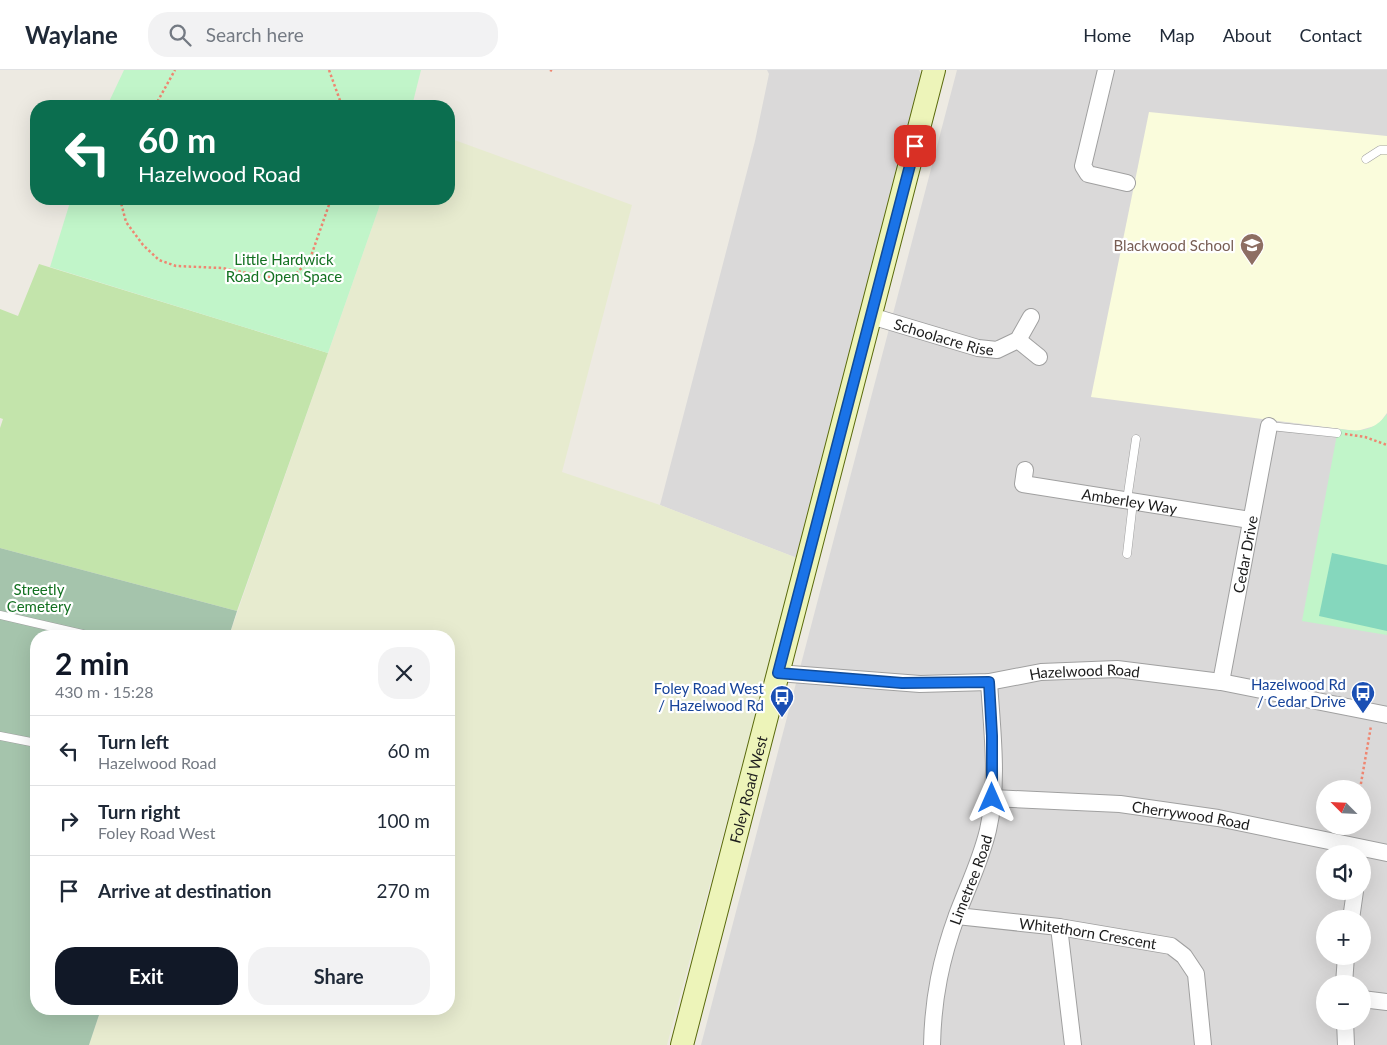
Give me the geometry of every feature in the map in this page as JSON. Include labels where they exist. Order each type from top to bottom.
[{"type":"main road","name":"Foley Road West","points":[[682,1045],[934,70]]},
{"type":"street","points":[[1106,70],[1083,166],[1088,174],[1127,183]]},
{"type":"street","name":"Schoolacre Rise","points":[[871,316],[978,348],[997,350],[1018,340],[1031,317]]},
{"type":"street","name":"Schoolacre Rise","points":[[1018,340],[1039,357]]},
{"type":"street","name":"Cedar Drive","points":[[1221,682],[1269,426]]},
{"type":"street","name":"Amberley Way","points":[[1025,470],[1023,484],[1250,520]]},
{"type":"street","name":"Hazelwood Road","points":[[778,673],[902,683],[989,682],[1041,672],[1117,669],[1221,682],[1380,714]]},
{"type":"street","name":"Limetree Road","points":[[932,1045],[933,1006],[938,975],[957,916],[980,862],[989,828],[992,798],[992,736],[989,682]]},
{"type":"street","name":"Cherrywood Road","points":[[992,798],[1120,804],[1218,818],[1330,845]]},
{"type":"street","name":"Cherrywood Road","points":[[1371,853],[1387,854]]},
{"type":"street","name":"Whitethorn Crescent","points":[[957,916],[1059,927],[1171,946],[1184,956],[1196,974],[1203,1045]]},
{"type":"street","points":[[1059,927],[1073,1045]]},
{"type":"street","points":[[1371,1000],[1387,1002]]},
{"type":"street","points":[[1345,1030],[1346,1045]]},
{"type":"lane","points":[[1366,159],[1380,150],[1387,150]]},
{"type":"lane","points":[[1269,426],[1337,434]]},
{"type":"lane","points":[[1127,554],[1136,439]]},
{"type":"lane","points":[[0,615],[65,630]]},
{"type":"lane","points":[[0,736],[30,742]]},
{"type":"path","points":[[158,100],[174,70]]},
{"type":"path","points":[[329,70],[340,100]]},
{"type":"path","points":[[122,205],[126,222],[143,245],[159,260],[176,266],[222,268],[268,277],[293,276],[310,259],[329,205]]},
{"type":"path","points":[[1337,434],[1365,437],[1386,444]]},
{"type":"path","points":[[1362,780],[1380,714]]},
{"type":"shaded area","points":[[767,70],[919,70],[921,74],[797,558],[660,505],[755,141],[769,74]]},
{"type":"shaded area","points":[[957,70],[1387,70],[1387,1045],[701,1045]]},
{"type":"shaded area","name":"Blackwood School","points":[[1149,112],[1387,136],[1387,413],[1378,425],[1357,431],[1091,397]]},
{"type":"shaded area","points":[[455,140],[632,205],[562,472],[660,505],[797,558],[667,1045],[89,1045],[99,1015],[455,1015],[455,630],[231,630],[380,205],[455,205]]},
{"type":"green space","points":[[124,70],[421,70],[414,100],[110,100]]},
{"type":"green space","name":"Little Hardwick Road Open Space","points":[[69,205],[380,205],[328,353],[50,267]]},
{"type":"green space","points":[[39,264],[328,353],[237,611],[0,548],[0,428],[3,419],[0,418],[0,309],[18,316]]},
{"type":"green space","points":[[1387,414],[1387,635],[1302,621],[1338,429],[1366,429],[1377,424]]},
{"type":"green space","name":"Streetly Cemetery","points":[[0,548],[237,611],[231,630],[30,630],[30,1015],[99,1015],[89,1045],[0,1045]]},
{"type":"green space","points":[[1332,553],[1387,565],[1387,631],[1319,616]]},
{"type":"place","name":"Blackwood School","points":[[1252,266]]},
{"type":"place","name":"Hazelwood Rd / Cedar Drive","points":[[1363,714]]},
{"type":"place","name":"Foley Road West / Hazelwood Rd","points":[[782,718]]},
{"type":"route","points":[[915,146],[778,673],[920,684],[989,682],[992,736],[992,798]]}]
